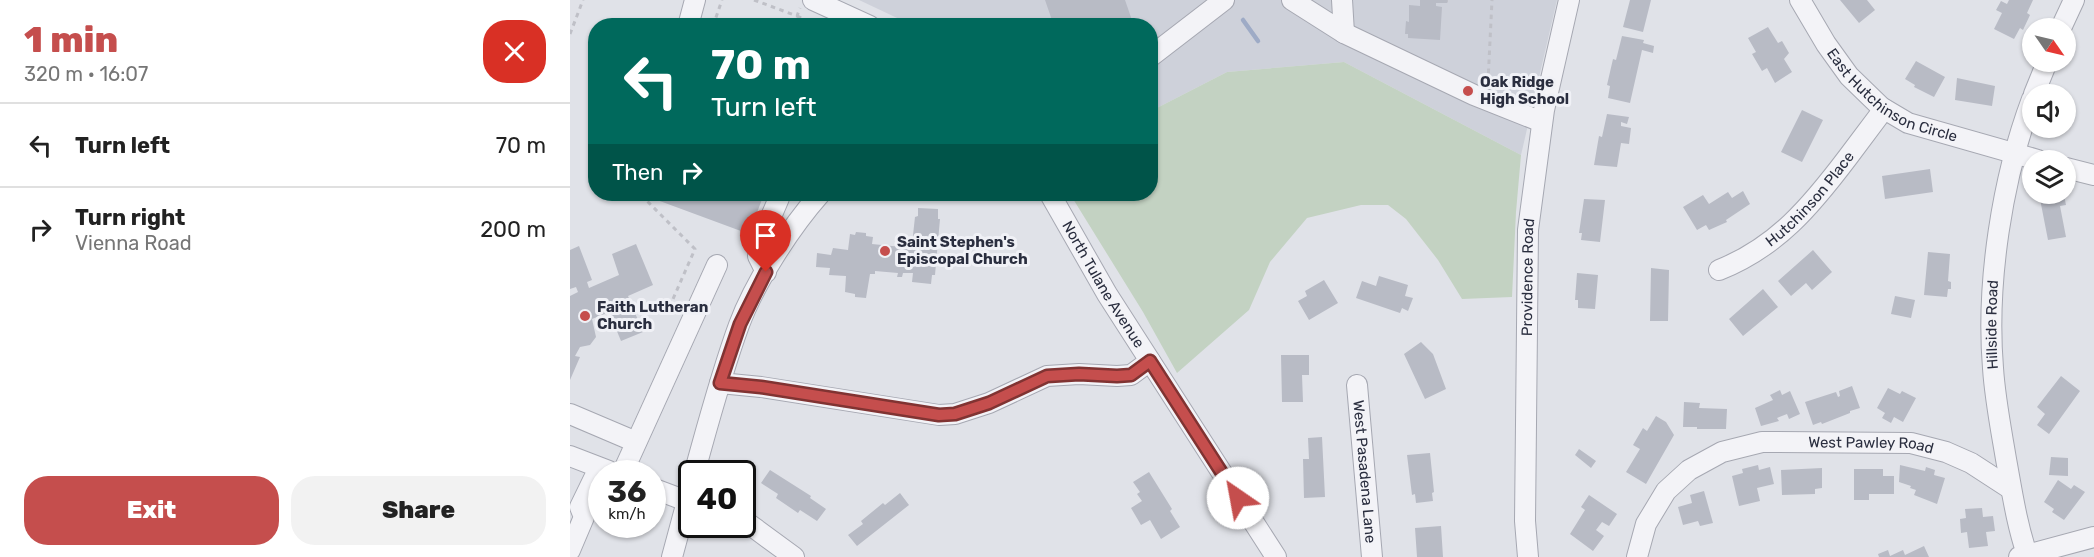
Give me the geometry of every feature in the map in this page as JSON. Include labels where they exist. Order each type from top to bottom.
[{"type":"street","points":[[690,18],[695,0]]},
{"type":"street","points":[[813,0],[849,18]]},
{"type":"street","points":[[1158,51],[1224,0]]},
{"type":"street","points":[[1292,0],[1344,33],[1474,95],[1542,122]]},
{"type":"street","points":[[1342,0],[1344,33]]},
{"type":"street","name":"Providence Road","points":[[1528,557],[1525,485],[1528,230],[1542,122],[1569,0]]},
{"type":"street","name":"East Hutchinson Circle","points":[[1800,0],[1826,44],[1849,76],[1868,97],[1884,109],[1908,123],[2022,156]]},
{"type":"street","points":[[2065,18],[2073,0]]},
{"type":"street","name":"Hutchinson Place","points":[[1719,270],[1759,250],[1788,228],[1824,189],[1884,109]]},
{"type":"street","name":"Hillside Road","points":[[2022,130],[2014,154],[1995,253],[1991,323],[1992,368],[1997,409],[2025,556]]},
{"type":"street","points":[[2076,170],[2094,175]]},
{"type":"street","points":[[766,272],[758,256],[761,240],[778,201]]},
{"type":"street","points":[[698,460],[740,324],[766,272],[814,201]]},
{"type":"street","name":"North Tulane Avenue","points":[[1054,201],[1107,294],[1276,557]]},
{"type":"street","points":[[628,460],[717,265]]},
{"type":"street","points":[[720,383],[761,387],[939,415],[955,414],[989,403],[1047,376],[1131,375],[1150,361]]},
{"type":"street","name":"West Pasadena Lane","points":[[1357,385],[1372,557]]},
{"type":"street","points":[[570,414],[636,442]]},
{"type":"street","name":"West Pawley Road","points":[[1637,557],[1646,524],[1666,491],[1689,470],[1722,452],[1762,442],[1911,443],[1946,452],[1971,463],[2011,489]]},
{"type":"street","points":[[570,456],[588,463]]},
{"type":"street","points":[[570,550],[584,517],[575,506],[588,492]]},
{"type":"street","points":[[756,529],[794,557]]},
{"type":"street","points":[[672,557],[678,537]]},
{"type":"street","points":[[2025,556],[2094,537]]},
{"type":"path","points":[[570,34],[583,0]]},
{"type":"path","points":[[716,18],[722,0]]},
{"type":"path","points":[[754,0],[802,18]]},
{"type":"path","points":[[797,16],[803,0]]},
{"type":"path","points":[[1488,89],[1492,0]]},
{"type":"path","points":[[647,201],[695,249],[669,308],[692,320]]},
{"type":"shaded area","name":"Oak Ridge High School","points":[[859,0],[1557,0],[1521,155],[1344,62],[1227,72],[1158,107],[1158,18],[897,18]]},
{"type":"green space","points":[[1344,62],[1521,155],[1512,297],[1462,299],[1438,260],[1406,219],[1388,205],[1361,205],[1307,218],[1270,262],[1249,310],[1177,373],[1143,312],[1074,201],[1158,201],[1158,107],[1227,72]]},
{"type":"building","points":[[1045,0],[1125,0],[1131,18],[1051,18]]},
{"type":"building","points":[[1420,0],[1447,0],[1447,3],[1436,3],[1436,6],[1442,7],[1440,40],[1408,38],[1408,34],[1405,34],[1406,21],[1409,22],[1409,5],[1420,6]]},
{"type":"building","points":[[1630,0],[1651,0],[1643,32],[1623,27]]},
{"type":"building","points":[[1840,0],[1867,0],[1875,10],[1859,23]]},
{"type":"building","points":[[2009,0],[2033,0],[2027,13],[2030,15],[2029,18],[2022,18],[2022,29],[2020,28],[2014,39],[1994,29],[2002,13],[1996,10],[2001,1],[2007,4]]},
{"type":"building","points":[[1768,27],[1778,43],[1782,41],[1789,53],[1784,59],[1792,72],[1775,83],[1767,68],[1762,71],[1752,54],[1756,52],[1748,38]]},
{"type":"building","points":[[1622,36],[1644,40],[1643,43],[1654,46],[1653,53],[1642,50],[1630,103],[1608,98],[1610,86],[1607,85],[1613,59],[1616,60]]},
{"type":"building","points":[[1916,61],[1945,77],[1934,97],[1914,87],[1915,85],[1905,79]]},
{"type":"building","points":[[1957,78],[1995,86],[1992,106],[1955,100]]},
{"type":"building","points":[[1802,110],[1823,120],[1802,162],[1781,152]]},
{"type":"building","points":[[1607,114],[1629,117],[1627,124],[1621,122],[1621,126],[1631,128],[1629,144],[1621,143],[1617,167],[1594,165],[1599,136],[1602,137]]},
{"type":"building","points":[[1930,169],[1933,192],[1885,199],[1882,176]]},
{"type":"building","points":[[1743,191],[1750,204],[1726,220],[1727,222],[1709,230],[1706,225],[1697,230],[1683,207],[1703,195],[1709,204],[1728,192],[1732,198]]},
{"type":"building","points":[[1584,199],[1605,200],[1600,242],[1581,240],[1582,233],[1579,233]]},
{"type":"building","points":[[660,201],[761,201],[749,234]]},
{"type":"building","points":[[2041,204],[2066,204],[2060,206],[2066,237],[2048,240]]},
{"type":"building","name":"Saint Stephen's Episcopal Church","points":[[918,208],[938,209],[938,219],[940,219],[935,275],[932,275],[931,284],[912,282],[913,273],[903,273],[902,277],[897,277],[898,273],[875,271],[875,274],[870,274],[866,298],[855,297],[855,294],[845,292],[846,276],[829,275],[830,268],[816,267],[817,253],[831,255],[833,248],[848,250],[850,234],[855,235],[856,232],[866,233],[866,236],[873,237],[872,244],[902,247],[902,243],[912,244]]},
{"type":"building","name":"Faith Lutheran Church","points":[[636,244],[653,285],[628,296],[643,332],[621,341],[609,312],[592,319],[596,337],[590,345],[580,347],[575,356],[580,357],[570,380],[570,296],[578,292],[576,287],[570,289],[570,250],[579,246],[592,280],[587,282],[589,288],[619,275],[612,254]]},
{"type":"building","points":[[1813,250],[1832,272],[1812,290],[1806,283],[1791,296],[1778,281]]},
{"type":"building","points":[[1928,252],[1950,254],[1948,281],[1951,282],[1951,289],[1948,289],[1947,297],[1924,295]]},
{"type":"building","points":[[1651,268],[1669,270],[1668,321],[1650,321]]},
{"type":"building","points":[[1577,273],[1598,275],[1595,309],[1578,308],[1578,300],[1575,300]]},
{"type":"building","points":[[1379,276],[1408,285],[1405,296],[1413,298],[1408,311],[1402,308],[1400,313],[1356,298],[1362,281],[1376,286]]},
{"type":"building","points":[[1324,280],[1338,303],[1309,320],[1298,301],[1307,296],[1305,291]]},
{"type":"building","points":[[1763,289],[1778,307],[1743,336],[1729,319]]},
{"type":"building","points":[[1895,296],[1915,300],[1911,318],[1891,314]]},
{"type":"building","points":[[1421,342],[1433,354],[1446,389],[1425,399],[1404,354]]},
{"type":"building","points":[[1281,355],[1309,355],[1309,375],[1302,375],[1303,402],[1282,402]]},
{"type":"building","points":[[2061,376],[2080,391],[2049,434],[2037,425],[2045,414],[2037,407]]},
{"type":"building","points":[[1852,386],[1860,408],[1822,424],[1821,422],[1813,425],[1805,402],[1836,392],[1838,397],[1840,396],[1839,391]]},
{"type":"building","points":[[1888,388],[1900,394],[1902,391],[1916,398],[1903,422],[1894,417],[1891,423],[1882,418],[1885,413],[1877,408]]},
{"type":"building","points":[[1780,390],[1782,395],[1790,391],[1800,414],[1789,419],[1787,414],[1777,418],[1779,421],[1761,426],[1755,408],[1773,400],[1770,395]]},
{"type":"building","points":[[1684,402],[1700,403],[1699,408],[1727,409],[1726,429],[1683,427]]},
{"type":"building","points":[[1656,416],[1666,422],[1674,435],[1646,484],[1626,472],[1640,449],[1633,445],[1643,428],[1647,431]]},
{"type":"building","points":[[1322,437],[1325,497],[1304,498],[1303,459],[1309,459],[1308,438]]},
{"type":"building","points":[[1579,449],[1596,461],[1591,468],[1575,455]]},
{"type":"building","points":[[1430,453],[1433,501],[1416,503],[1415,494],[1412,495],[1407,455]]},
{"type":"building","points":[[2051,457],[2068,458],[2068,476],[2049,475]]},
{"type":"building","points":[[1758,465],[1759,470],[1770,467],[1774,484],[1757,488],[1760,501],[1739,506],[1732,476],[1743,473],[1742,469]]},
{"type":"building","points":[[1900,465],[1925,471],[1926,467],[1935,470],[1934,475],[1945,478],[1937,504],[1914,495],[1916,490],[1899,482]]},
{"type":"building","points":[[1822,468],[1822,488],[1815,489],[1815,494],[1782,495],[1781,470]]},
{"type":"building","points":[[1854,469],[1883,469],[1883,476],[1894,476],[1894,494],[1869,494],[1869,500],[1854,500]]},
{"type":"building","points":[[770,470],[811,496],[810,498],[826,509],[817,521],[800,510],[798,513],[776,498],[778,494],[761,483]]},
{"type":"building","points":[[1149,472],[1172,509],[1170,511],[1180,527],[1161,539],[1150,520],[1141,525],[1131,508],[1142,501],[1137,494],[1140,492],[1133,482]]},
{"type":"building","points":[[2058,480],[2071,489],[2074,485],[2085,492],[2064,520],[2052,512],[2054,509],[2044,502]]},
{"type":"building","points":[[1704,491],[1713,523],[1700,526],[1698,521],[1683,525],[1678,507],[1692,503],[1690,495]]},
{"type":"building","points":[[900,493],[909,505],[857,546],[848,535],[863,524],[861,521],[883,503],[885,505]]},
{"type":"building","points":[[1589,495],[1617,514],[1609,526],[1602,522],[1596,530],[1604,536],[1593,551],[1570,534],[1585,510],[1581,507]]},
{"type":"building","points":[[1982,508],[1983,517],[1993,516],[1995,531],[1986,532],[1988,546],[1969,548],[1967,532],[1961,533],[1960,519],[1966,518],[1965,509]]},
{"type":"building","points":[[1441,526],[1443,557],[1417,557],[1415,528]]},
{"type":"building","points":[[1924,546],[1929,557],[1879,557],[1878,554],[1888,550],[1890,556],[1903,550],[1905,555]]},
{"type":"waterway","points":[[1243,20],[1258,41]]},
{"type":"place","name":"Oak Ridge High School","points":[[1468,91]]},
{"type":"place","name":"Saint Stephen's Episcopal Church","points":[[885,251]]},
{"type":"place","name":"Faith Lutheran Church","points":[[585,316]]},
{"type":"route","points":[[766,272],[740,324],[720,383],[761,387],[939,415],[955,414],[989,403],[1047,376],[1131,375],[1150,361],[1238,498]]}]
